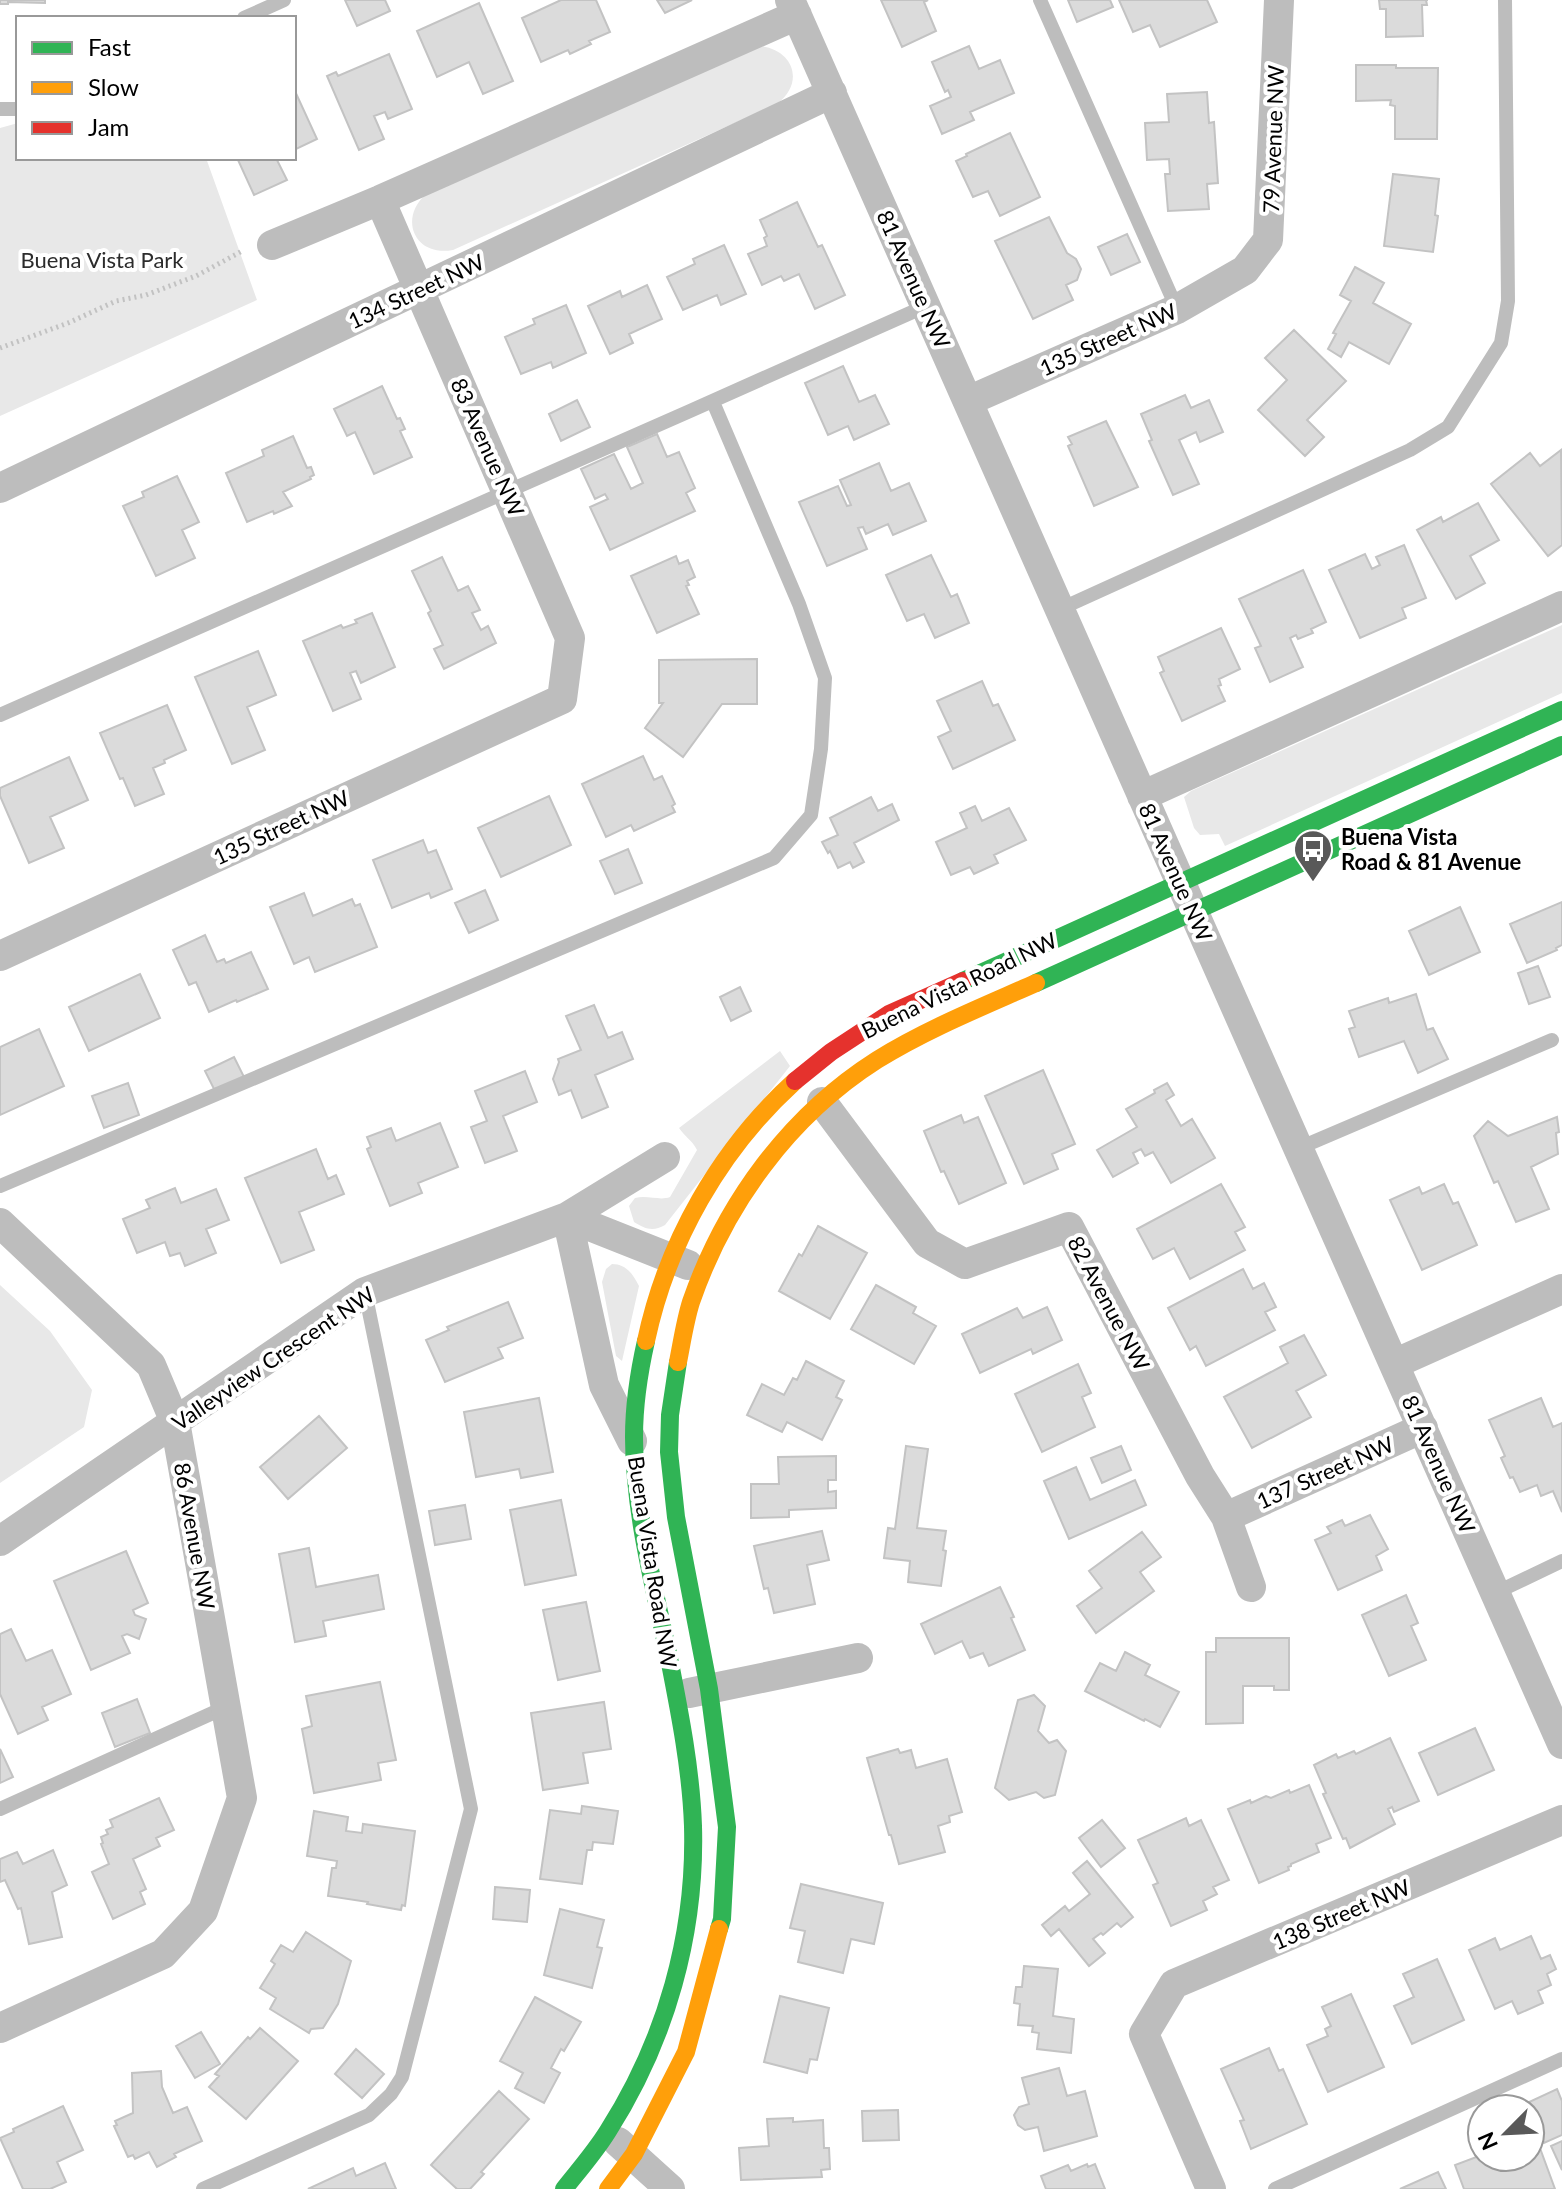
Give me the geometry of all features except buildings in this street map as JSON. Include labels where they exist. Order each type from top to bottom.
[{"type":"street","name":"79 Avenue NW","points":[[1245,270],[1268,240],[1279,0]]},
{"type":"street","name":"81 Avenue NW","points":[[793,7],[1562,1744]]},
{"type":"street","points":[[272,245],[380,200],[793,7]]},
{"type":"street","name":"134 Street NW","points":[[0,488],[832,93]]},
{"type":"street","name":"83 Avenue NW","points":[[380,200],[570,638],[562,699]]},
{"type":"street","name":"135 Street NW","points":[[968,401],[1177,309],[1245,270]]},
{"type":"street","points":[[1142,796],[1562,606]]},
{"type":"street","name":"135 Street NW","points":[[0,956],[562,699]]},
{"type":"street","name":"Buena Vista Road NW","points":[[564,2189],[607,2134],[638,2081],[676,1974],[689,1910],[693,1822],[688,1768],[645,1541],[634,1443],[638,1376],[646,1335],[671,1256],[705,1188],[750,1127],[781,1094],[815,1064],[889,1014],[1562,710]]},
{"type":"street","name":"Buena Vista Road NW","points":[[608,2189],[634,2154],[686,2052],[722,1919],[727,1827],[709,1689],[676,1517],[669,1452],[674,1378],[690,1306],[720,1233],[757,1174],[792,1131],[822,1102],[876,1061],[943,1024],[1562,745]]},
{"type":"street","name":"82 Avenue NW","points":[[822,1102],[927,1243],[965,1264],[1069,1227],[1200,1476],[1226,1517],[1251,1587]]},
{"type":"street","name":"Valleyview Crescent NW","points":[[0,1541],[365,1292],[567,1217],[665,1157]]},
{"type":"street","points":[[567,1217],[703,1271]]},
{"type":"street","points":[[567,1217],[604,1385],[634,1443]]},
{"type":"street","name":"86 Avenue NW","points":[[0,1223],[151,1365],[175,1422],[242,1798],[203,1911],[163,1954],[0,2028]]},
{"type":"street","points":[[1394,1364],[1562,1289]]},
{"type":"street","name":"137 Street NW","points":[[1226,1517],[1423,1428]]},
{"type":"street","name":"Buena Vista Road NW","points":[[676,1695],[858,1658]]},
{"type":"street","name":"138 Street NW","points":[[1211,2189],[1144,2034],[1174,1984],[1562,1820]]},
{"type":"street","points":[[607,2134],[634,2154],[670,2189]]},
{"type":"lane","points":[[248,16],[284,0]]},
{"type":"lane","points":[[1040,0],[1177,309]]},
{"type":"lane","points":[[1060,609],[1410,450],[1448,427],[1501,343],[1508,301],[1505,0]]},
{"type":"lane","points":[[0,715],[926,306]]},
{"type":"lane","points":[[0,1186],[774,858],[811,815],[821,749],[825,678],[799,604],[713,402]]},
{"type":"lane","points":[[1299,1148],[1552,1040]]},
{"type":"lane","points":[[203,2189],[369,2115],[391,2094],[402,2077],[471,1809],[365,1292]]},
{"type":"lane","points":[[1495,1593],[1562,1561]]},
{"type":"lane","points":[[0,1809],[226,1707]]},
{"type":"lane","points":[[1275,2189],[1562,2059]]},
{"type":"path","points":[[0,348],[116,301],[146,295],[196,276],[251,245],[272,245]]},
{"type":"green space","points":[[760,46],[781,54],[792,69],[791,87],[777,104],[453,250],[429,248],[415,234],[413,214],[426,194]]},
{"type":"green space","name":"Buena Vista Park","points":[[16,124],[16,160],[207,160],[257,300],[0,416],[0,128]]},
{"type":"green space","points":[[1562,625],[1562,693],[1225,846],[1219,834],[1200,835],[1194,828],[1184,797],[1191,791]]},
{"type":"green space","points":[[780,1051],[790,1066],[665,1225],[649,1229],[634,1222],[629,1206],[635,1198],[670,1197],[697,1150],[679,1128]]},
{"type":"green space","points":[[612,1264],[628,1270],[639,1286],[622,1361],[616,1356],[602,1282],[606,1269]]},
{"type":"green space","points":[[0,1285],[50,1331],[92,1390],[84,1427],[0,1483]]},
{"type":"traffic: fast","points":[[963,981],[1562,710]]},
{"type":"traffic: fast","points":[[1036,983],[1562,745]]},
{"type":"traffic: fast","points":[[564,2189],[608,2131],[646,2060],[661,2023],[683,1946],[693,1866],[692,1805],[681,1721],[637,1493],[636,1401],[646,1341]]},
{"type":"traffic: fast","points":[[678,1362],[670,1415],[669,1452],[676,1517],[709,1689],[727,1827],[719,1929]]},
{"type":"traffic: slow","points":[[678,1362],[691,1302],[705,1266],[742,1197],[788,1135],[845,1082],[877,1060],[935,1028],[1036,983]]},
{"type":"traffic: slow","points":[[646,1341],[668,1268],[700,1199],[743,1136],[795,1081]]},
{"type":"traffic: slow","points":[[608,2189],[634,2154],[686,2052],[719,1929]]},
{"type":"traffic: jam","points":[[795,1081],[831,1052],[889,1014],[963,981]]},
{"type":"place","name":"Buena Vista Road & 81 Avenue","points":[[1313,883]]}]
